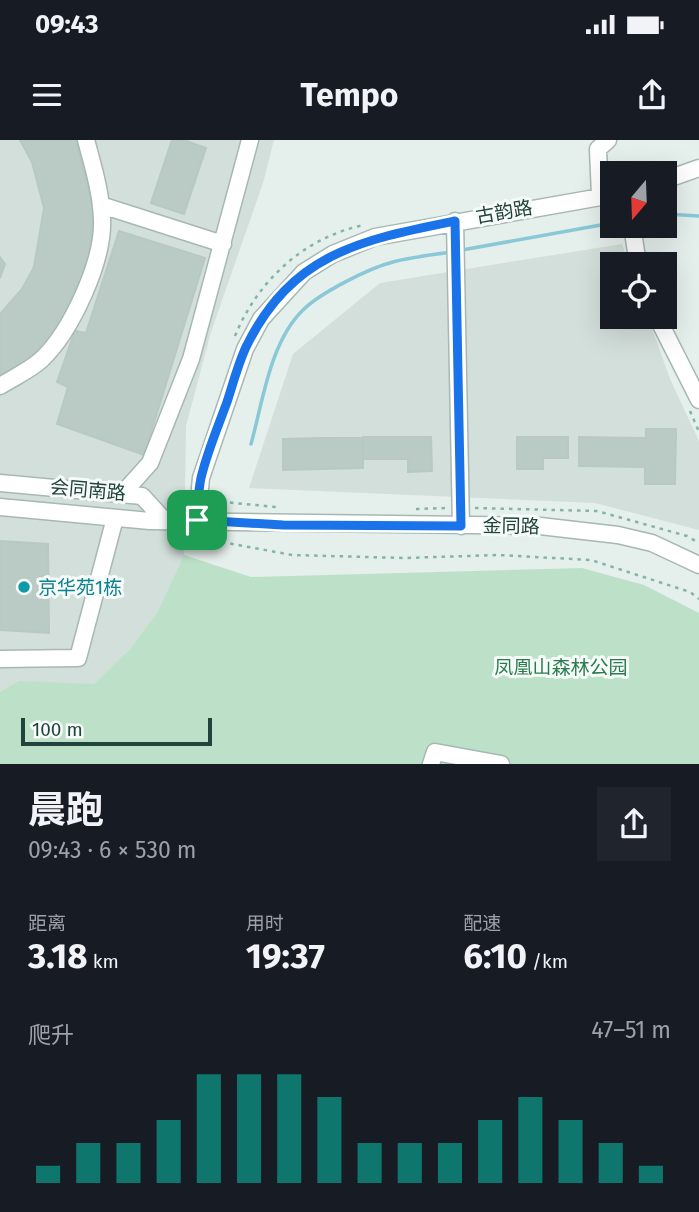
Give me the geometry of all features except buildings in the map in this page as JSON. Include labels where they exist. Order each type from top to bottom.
[{"type":"street","points":[[0,386],[41,360],[72,317],[91,283],[103,223],[86,140]]},
{"type":"street","points":[[123,493],[150,463],[191,359],[250,140]]},
{"type":"street","points":[[600,161],[598,149],[608,140]]},
{"type":"street","points":[[677,173],[699,169]]},
{"type":"street","name":"古韵路","points":[[197,520],[201,478],[245,349],[261,319],[304,272],[344,250],[376,237],[600,196]]},
{"type":"street","points":[[101,205],[223,244]]},
{"type":"street","points":[[455,221],[461,526]]},
{"type":"street","points":[[663,329],[699,400]]},
{"type":"street","name":"会同南路","points":[[0,483],[142,496],[158,521]]},
{"type":"street","name":"会同南路","points":[[0,507],[158,521]]},
{"type":"street","points":[[0,659],[78,658],[115,518]]},
{"type":"street","name":"金同路","points":[[158,521],[197,520],[283,525],[540,526],[618,535],[652,543],[699,565]]},
{"type":"street","points":[[431,764],[435,752],[501,764]]},
{"type":"path","points":[[234,338],[258,292],[300,251],[337,231],[373,223]]},
{"type":"path","points":[[211,540],[292,555],[405,558],[498,555],[591,560],[690,592],[699,599]]},
{"type":"shaded area","points":[[0,140],[274,140],[263,183],[211,332],[186,426],[184,556],[158,611],[130,649],[14,764],[0,764]]},
{"type":"shaded area","points":[[622,244],[625,252],[600,252],[600,329],[652,329],[670,379],[699,441],[699,530],[595,503],[249,488],[293,354],[380,283]]},
{"type":"green space","name":"凤凰山森林公园","points":[[184,555],[251,577],[582,568],[644,585],[699,613],[699,764],[0,764],[0,692],[19,681],[94,684],[130,649],[158,611]]},
{"type":"waterway","points":[[677,215],[699,216]]},
{"type":"waterway","points":[[462,250],[600,225]]},
{"type":"waterway","points":[[251,444],[275,355],[292,323],[303,310],[345,282],[383,265],[451,252]]},
{"type":"place","name":"京华苑1栋","points":[[24,587]]},
{"type":"route","points":[[455,221],[461,526],[283,525],[197,520],[201,478],[245,349],[261,319],[284,292],[304,272],[333,254],[376,237],[455,221]]}]
